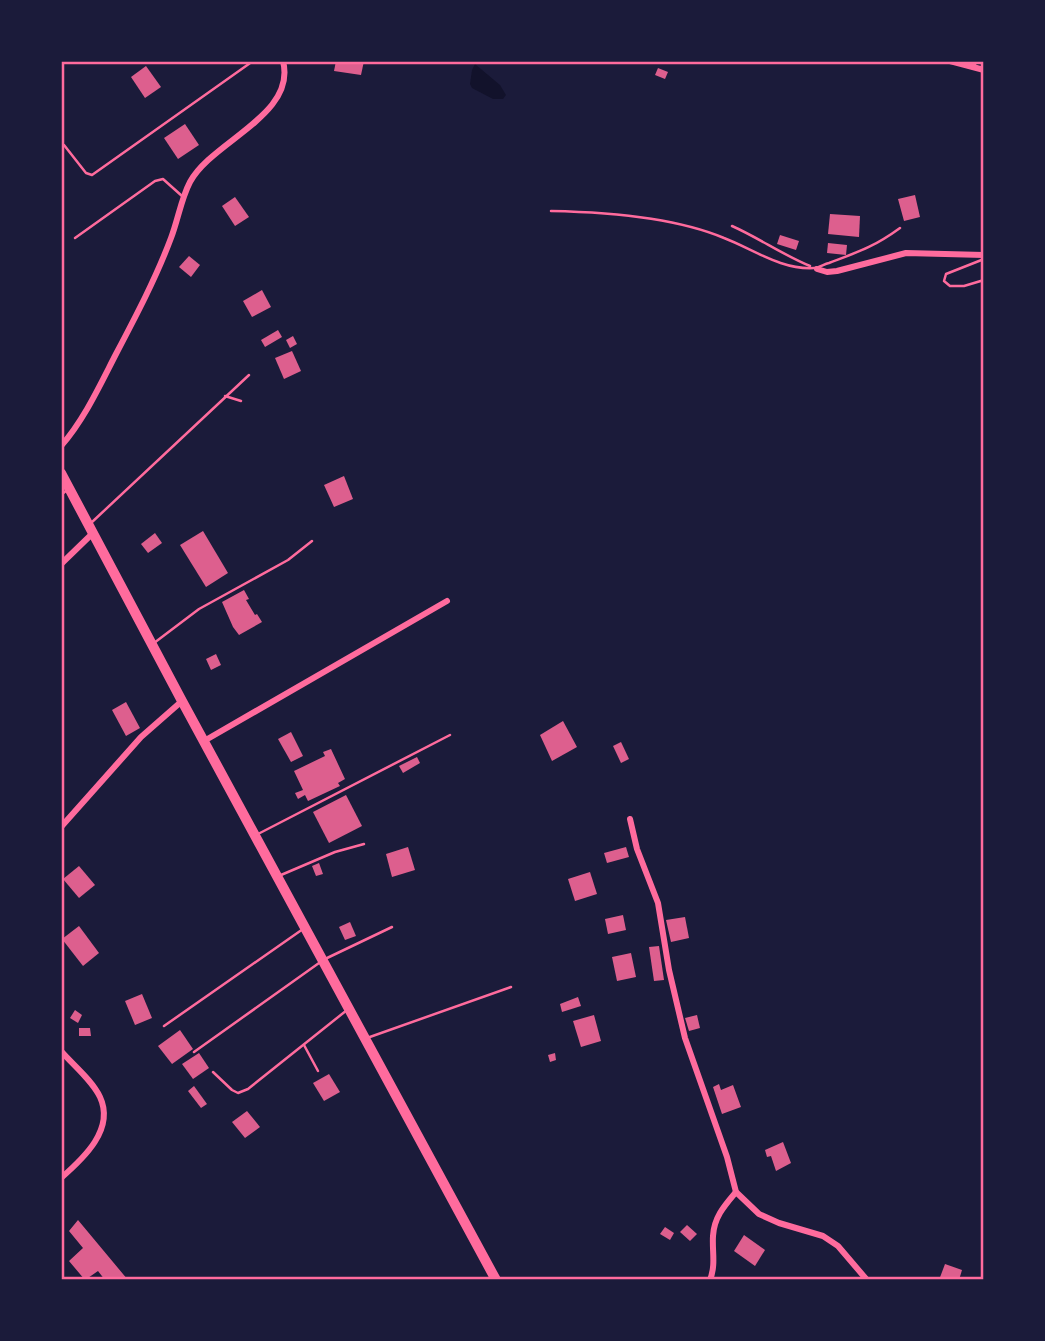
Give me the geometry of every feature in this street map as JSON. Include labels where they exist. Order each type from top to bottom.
[{"type":"main road","points":[[61,473],[65,491],[91,529],[496,1280]]},
{"type":"street","points":[[61,446],[100,385],[146,295],[172,237],[190,182],[202,164],[269,108],[281,92],[286,74],[283,61]]},
{"type":"street","points":[[950,61],[981,69]]},
{"type":"street","points":[[817,269],[837,271],[906,253],[984,257]]},
{"type":"street","points":[[61,564],[91,529]]},
{"type":"street","points":[[204,741],[447,601]]},
{"type":"street","points":[[61,827],[141,737],[182,701]]},
{"type":"street","points":[[629,819],[637,849],[658,903],[669,970],[685,1038],[727,1157],[736,1192],[759,1214],[831,1241],[850,1258],[867,1280]]},
{"type":"street","points":[[61,1051],[99,1095],[106,1114],[102,1129],[84,1156],[61,1178]]},
{"type":"street","points":[[710,1280],[714,1269],[713,1237],[716,1220],[736,1192]]},
{"type":"lane","points":[[64,145],[86,173],[92,175],[253,61]]},
{"type":"lane","points":[[970,61],[981,69]]},
{"type":"lane","points":[[75,238],[155,181],[163,179],[184,198]]},
{"type":"lane","points":[[551,211],[601,212],[695,229],[724,238],[784,264],[817,269],[859,253],[900,228]]},
{"type":"lane","points":[[732,226],[786,256],[817,269]]},
{"type":"lane","points":[[984,257],[946,274],[944,281],[950,286],[964,286],[984,280]]},
{"type":"lane","points":[[91,529],[249,375]]},
{"type":"lane","points":[[225,396],[241,401]]},
{"type":"lane","points":[[153,644],[215,599],[288,560],[312,541]]},
{"type":"lane","points":[[256,835],[450,735]]},
{"type":"lane","points":[[278,877],[335,852],[364,844]]},
{"type":"lane","points":[[163,1026],[305,927]]},
{"type":"lane","points":[[194,1052],[323,960],[392,927]]},
{"type":"lane","points":[[366,1038],[511,987]]},
{"type":"lane","points":[[213,1072],[232,1090],[239,1093],[248,1089],[350,1008]]},
{"type":"lane","points":[[304,1045],[318,1071]]},
{"type":"shaded area","points":[[475,64],[500,85],[506,95],[503,99],[493,99],[472,88],[470,84]]},
{"type":"building","points":[[336,61],[364,61],[361,75],[334,71]]},
{"type":"building","points":[[146,66],[161,87],[145,98],[131,77]]},
{"type":"building","points":[[658,68],[668,72],[665,79],[655,75]]},
{"type":"building","points":[[185,124],[199,145],[178,159],[164,138]]},
{"type":"building","points":[[915,195],[920,217],[904,221],[898,199]]},
{"type":"building","points":[[235,197],[249,217],[235,226],[222,206]]},
{"type":"building","points":[[830,214],[860,216],[859,237],[828,234]]},
{"type":"building","points":[[780,235],[799,241],[796,250],[777,244]]},
{"type":"building","points":[[828,243],[847,245],[846,255],[827,253]]},
{"type":"building","points":[[189,256],[200,265],[191,277],[179,267]]},
{"type":"building","points":[[262,290],[271,307],[252,317],[243,301]]},
{"type":"building","points":[[278,330],[282,337],[265,347],[261,340]]},
{"type":"building","points":[[293,336],[297,344],[290,348],[286,340]]},
{"type":"building","points":[[292,351],[301,371],[284,379],[275,358]]},
{"type":"building","points":[[344,476],[353,499],[334,507],[324,485]]},
{"type":"building","points":[[203,531],[228,573],[206,587],[180,545]]},
{"type":"building","points":[[155,533],[162,543],[148,553],[141,544]]},
{"type":"building","points":[[244,590],[249,599],[246,600],[262,622],[239,635],[222,602]]},
{"type":"building","points":[[216,654],[221,665],[211,670],[206,659]]},
{"type":"building","points":[[126,702],[140,728],[126,736],[112,710]]},
{"type":"building","points":[[563,721],[577,747],[552,761],[540,735]]},
{"type":"building","points":[[291,732],[303,756],[291,762],[278,739]]},
{"type":"building","points":[[621,742],[629,759],[621,763],[613,746]]},
{"type":"building","points":[[331,749],[345,779],[338,783],[340,786],[308,801],[305,795],[298,799],[295,793],[303,790],[294,771],[325,756],[323,752]]},
{"type":"building","points":[[417,757],[420,763],[403,773],[399,766]]},
{"type":"building","points":[[346,795],[362,826],[329,843],[313,812]]},
{"type":"building","points":[[408,847],[415,870],[392,877],[386,854]]},
{"type":"building","points":[[626,847],[629,857],[607,863],[604,853]]},
{"type":"building","points":[[319,863],[323,874],[316,876],[312,866]]},
{"type":"building","points":[[79,866],[95,885],[79,898],[63,879]]},
{"type":"building","points":[[590,872],[597,894],[575,901],[568,879]]},
{"type":"building","points":[[623,915],[626,930],[608,934],[605,919]]},
{"type":"building","points":[[685,917],[689,938],[671,942],[666,920]]},
{"type":"building","points":[[350,922],[356,936],[345,940],[339,927]]},
{"type":"building","points":[[79,926],[99,953],[83,966],[62,939]]},
{"type":"building","points":[[659,946],[664,980],[654,981],[649,947]]},
{"type":"building","points":[[631,953],[636,977],[617,981],[612,957]]},
{"type":"building","points":[[142,994],[152,1018],[135,1025],[125,1001]]},
{"type":"building","points":[[578,997],[581,1006],[562,1012],[560,1004]]},
{"type":"building","points":[[75,1010],[82,1015],[78,1023],[70,1018]]},
{"type":"building","points":[[594,1015],[601,1041],[581,1047],[573,1021]]},
{"type":"building","points":[[697,1015],[700,1028],[689,1031],[685,1018]]},
{"type":"building","points":[[79,1028],[90,1028],[91,1036],[79,1036]]},
{"type":"building","points":[[180,1030],[193,1049],[172,1064],[158,1046]]},
{"type":"building","points":[[199,1053],[209,1068],[193,1079],[182,1064]]},
{"type":"building","points":[[555,1053],[556,1060],[550,1062],[548,1055]]},
{"type":"building","points":[[329,1074],[340,1092],[324,1101],[313,1083]]},
{"type":"building","points":[[719,1084],[721,1090],[733,1085],[741,1107],[722,1114],[713,1087]]},
{"type":"building","points":[[194,1086],[207,1104],[201,1108],[188,1091]]},
{"type":"building","points":[[247,1111],[260,1127],[245,1138],[232,1122]]},
{"type":"building","points":[[783,1142],[791,1163],[776,1171],[771,1156],[767,1157],[765,1150]]},
{"type":"building","points":[[78,1220],[128,1280],[105,1280],[98,1271],[85,1280],[69,1261],[83,1248],[69,1231]]},
{"type":"building","points":[[687,1225],[697,1234],[690,1241],[680,1232]]},
{"type":"building","points":[[665,1227],[674,1233],[670,1240],[660,1234]]},
{"type":"building","points":[[744,1235],[765,1250],[755,1266],[734,1251]]},
{"type":"building","points":[[945,1264],[962,1270],[959,1280],[939,1280]]}]
